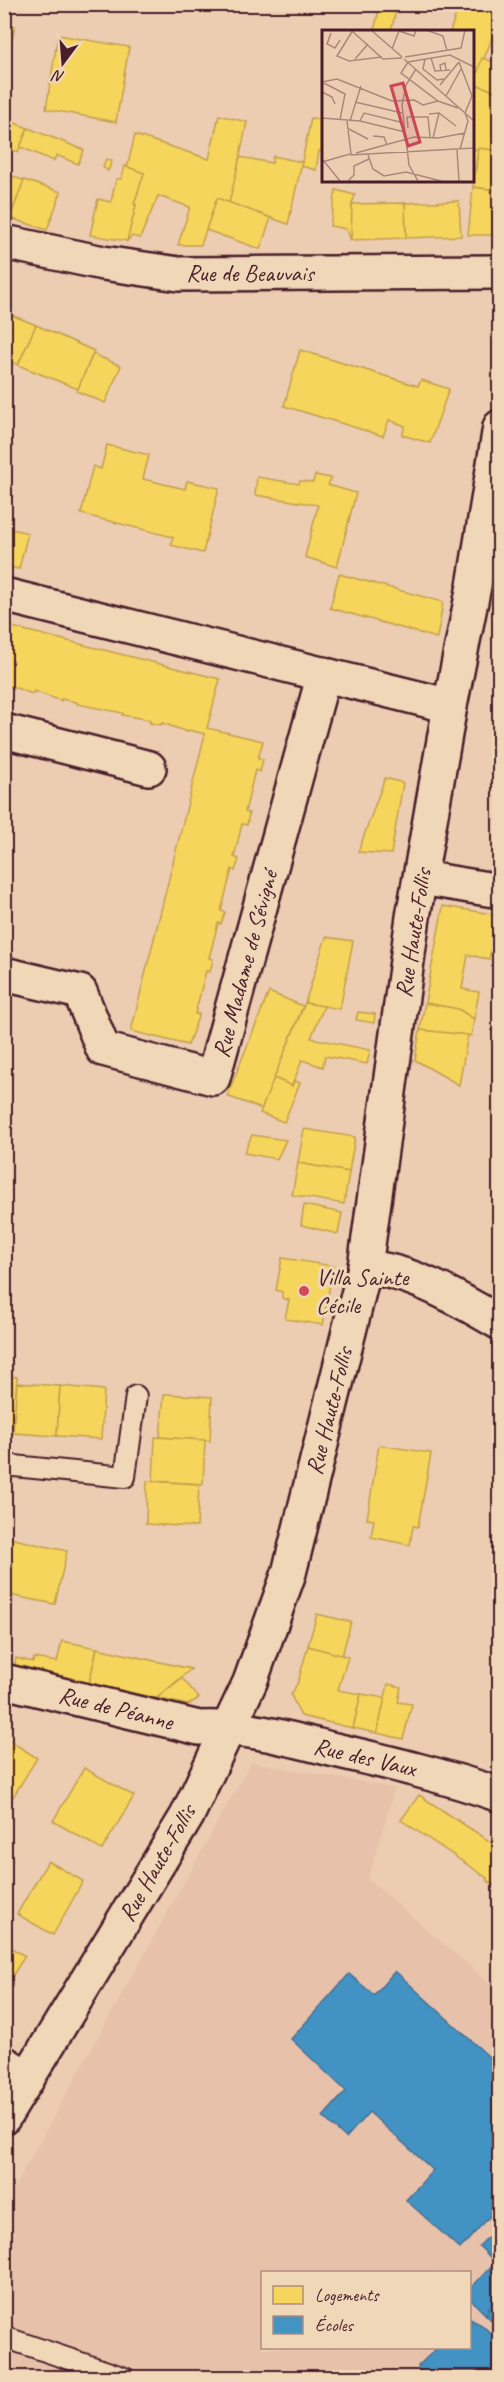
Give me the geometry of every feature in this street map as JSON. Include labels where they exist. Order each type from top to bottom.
[{"type":"street","name":"Rue de Beauvais","points":[[4,242],[103,263],[179,274],[500,272]]},
{"type":"street","name":"Rue Haute-Follis","points":[[4,2117],[16,2070],[187,1816],[250,1682],[289,1573],[365,1267],[413,917],[450,706],[490,552],[500,427]]},
{"type":"street","points":[[4,595],[450,706]]},
{"type":"street","name":"Rue Madame de Sévigné","points":[[4,974],[81,992],[103,1049],[213,1078],[324,674]]},
{"type":"street","points":[[4,731],[149,768]]},
{"type":"street","points":[[421,878],[500,891]]},
{"type":"street","points":[[365,1267],[390,1271],[455,1297],[500,1323]]},
{"type":"street","name":"Rue de Péanne","points":[[4,1681],[199,1728],[228,1727]]},
{"type":"street","name":"Rue des Vaux","points":[[228,1727],[265,1733],[448,1777],[500,1795]]},
{"type":"lane","points":[[4,1465],[125,1477],[136,1396]]},
{"type":"lane","points":[[4,2337],[125,2378]]},
{"type":"shaded area","points":[[251,1762],[395,1788],[368,1879],[499,1991],[499,2377],[5,2378],[5,2204]]},
{"type":"building: Logements","points":[[380,4],[397,6],[391,30],[374,30]]},
{"type":"building: Logements","points":[[459,4],[500,6],[500,18],[474,84],[474,30],[451,30]]},
{"type":"building: Logements","points":[[4,24],[15,26],[4,76]]},
{"type":"building: Logements","points":[[58,35],[129,47],[116,122],[46,109]]},
{"type":"building: Logements","points":[[482,58],[500,64],[500,93],[474,84]]},
{"type":"building: Logements","points":[[474,84],[500,93],[500,151],[474,149]]},
{"type":"building: Logements","points":[[219,115],[247,122],[231,199],[229,203],[217,198],[201,245],[178,245],[190,207],[158,196],[140,238],[132,236],[127,241],[136,205],[134,204],[144,173],[127,168],[135,135],[209,159]]},
{"type":"building: Logements","points":[[311,118],[322,120],[322,152],[319,151],[316,170],[301,166]]},
{"type":"building: Logements","points":[[4,119],[28,128],[18,152],[6,148],[4,151]]},
{"type":"building: Logements","points":[[28,128],[84,150],[78,164],[56,155],[54,161],[20,147]]},
{"type":"building: Logements","points":[[479,148],[500,151],[500,191],[473,187]]},
{"type":"building: Logements","points":[[474,149],[478,150],[474,179]]},
{"type":"building: Logements","points":[[273,156],[302,162],[288,224],[229,203],[240,157],[272,163]]},
{"type":"building: Logements","points":[[106,159],[112,161],[108,171],[103,167]]},
{"type":"building: Logements","points":[[125,166],[144,173],[134,204],[136,205],[127,241],[90,235],[98,199],[111,202],[116,179],[121,179]]},
{"type":"building: Logements","points":[[4,173],[25,181],[10,218],[4,216]]},
{"type":"building: Logements","points":[[24,180],[61,192],[47,230],[10,218]]},
{"type":"building: Logements","points":[[473,187],[500,191],[500,235],[468,235]]},
{"type":"building: Logements","points":[[336,190],[355,195],[352,204],[351,240],[346,229],[330,226]]},
{"type":"building: Logements","points":[[217,198],[271,218],[260,249],[206,230]]},
{"type":"building: Logements","points":[[459,201],[461,236],[406,238],[405,203]]},
{"type":"building: Logements","points":[[405,203],[406,238],[351,240],[352,204]]},
{"type":"building: Logements","points":[[4,312],[36,325],[18,365],[4,359]]},
{"type":"building: Logements","points":[[36,325],[94,351],[78,389],[18,365]]},
{"type":"building: Logements","points":[[300,350],[418,386],[421,380],[449,389],[430,443],[402,435],[405,426],[389,420],[383,436],[284,406]]},
{"type":"building: Logements","points":[[93,354],[121,366],[105,403],[77,391]]},
{"type":"building: Logements","points":[[107,445],[149,455],[143,479],[185,489],[187,481],[219,488],[203,553],[171,545],[173,537],[81,514],[93,466],[101,469]]},
{"type":"building: Logements","points":[[315,475],[331,478],[328,485],[356,493],[337,567],[305,557],[318,505],[255,495],[257,477],[299,484],[300,481],[313,482]]},
{"type":"building: Logements","points":[[4,527],[28,533],[19,569],[4,566]]},
{"type":"building: Logements","points":[[339,574],[443,602],[437,638],[330,608]]},
{"type":"building: Logements","points":[[4,625],[220,679],[207,728],[263,741],[258,758],[263,759],[260,772],[255,770],[245,812],[249,813],[247,825],[242,824],[234,857],[239,859],[235,871],[232,869],[221,911],[225,912],[221,924],[218,923],[209,958],[213,959],[210,972],[206,971],[195,1014],[199,1014],[188,1045],[131,1031],[205,734],[189,730],[188,732],[162,723],[161,725],[150,723],[150,720],[77,704],[77,702],[61,699],[61,701],[34,691],[33,694],[4,684]]},
{"type":"building: Logements","points":[[385,778],[403,783],[391,854],[358,852]]},
{"type":"building: Logements","points":[[443,906],[498,915],[489,959],[468,955],[462,989],[479,992],[474,1019],[458,1009],[425,1003]]},
{"type":"building: Logements","points":[[326,937],[353,941],[340,1009],[305,1003]]},
{"type":"building: Logements","points":[[269,992],[303,1006],[262,1109],[227,1096]]},
{"type":"building: Logements","points":[[305,1003],[324,1006],[311,1038],[370,1050],[367,1064],[325,1056],[323,1067],[302,1060],[292,1086],[274,1078]]},
{"type":"building: Logements","points":[[425,1003],[458,1009],[474,1019],[471,1036],[420,1030]]},
{"type":"building: Logements","points":[[358,1012],[375,1014],[374,1023],[356,1020]]},
{"type":"building: Logements","points":[[420,1030],[468,1035],[459,1085],[415,1060]]},
{"type":"building: Logements","points":[[274,1078],[292,1086],[294,1081],[300,1083],[284,1122],[260,1113]]},
{"type":"building: Logements","points":[[304,1129],[355,1137],[349,1172],[298,1163]]},
{"type":"building: Logements","points":[[252,1135],[286,1140],[277,1159],[244,1153]]},
{"type":"building: Logements","points":[[298,1163],[349,1172],[344,1204],[292,1195]]},
{"type":"building: Logements","points":[[304,1205],[342,1213],[338,1234],[301,1225]]},
{"type":"building: Logements","name":"Villa Sainte Cécile","points":[[282,1258],[333,1266],[323,1325],[285,1319],[289,1300],[282,1298],[282,1292],[276,1290]]},
{"type":"building: Logements","points":[[4,1376],[17,1377],[14,1427],[4,1426]]},
{"type":"building: Logements","points":[[17,1383],[60,1386],[57,1436],[13,1433]]},
{"type":"building: Logements","points":[[60,1386],[104,1390],[101,1439],[57,1436]]},
{"type":"building: Logements","points":[[164,1394],[212,1397],[210,1441],[160,1437]]},
{"type":"building: Logements","points":[[155,1437],[205,1440],[203,1484],[153,1481]]},
{"type":"building: Logements","points":[[379,1445],[431,1453],[418,1527],[413,1526],[410,1545],[371,1537],[374,1520],[367,1519]]},
{"type":"building: Logements","points":[[147,1481],[199,1484],[197,1527],[146,1524]]},
{"type":"building: Logements","points":[[9,1538],[67,1551],[55,1604],[4,1594],[4,1556]]},
{"type":"building: Logements","points":[[317,1614],[351,1622],[342,1656],[308,1646]]},
{"type":"building: Logements","points":[[62,1641],[97,1648],[89,1684],[14,1668],[16,1658],[33,1662],[34,1658],[57,1662]]},
{"type":"building: Logements","points":[[308,1646],[348,1657],[338,1690],[361,1694],[353,1728],[301,1716],[291,1695],[298,1682]]},
{"type":"building: Logements","points":[[97,1648],[191,1669],[157,1698],[89,1684]]},
{"type":"building: Logements","points":[[182,1678],[199,1698],[188,1705],[157,1698]]},
{"type":"building: Logements","points":[[388,1684],[401,1687],[398,1702],[412,1704],[403,1739],[377,1733]]},
{"type":"building: Logements","points":[[361,1694],[385,1698],[377,1733],[353,1728]]},
{"type":"building: Logements","points":[[4,1737],[37,1758],[13,1797],[4,1791]]},
{"type":"building: Logements","points":[[84,1768],[134,1796],[102,1850],[53,1821]]},
{"type":"building: Logements","points":[[419,1795],[500,1848],[500,1889],[401,1820]]},
{"type":"building: Logements","points":[[48,1861],[83,1881],[53,1935],[17,1914]]},
{"type":"building: Logements","points":[[4,1944],[25,1956],[4,1989]]},
{"type":"building: Écoles","points":[[395,1971],[500,2067],[500,2205],[460,2249],[406,2200],[433,2170],[369,2112],[346,2138],[323,2117],[346,2091],[291,2039],[349,1974],[374,1995]]},
{"type":"building: Écoles","points":[[500,2225],[500,2274],[495,2270],[499,2266],[479,2246]]},
{"type":"building: Écoles","points":[[495,2262],[499,2266],[495,2270],[500,2274],[500,2284],[486,2315],[471,2300],[471,2288]]},
{"type":"building: Écoles","points":[[500,2284],[500,2328],[486,2315]]},
{"type":"building: Écoles","points":[[471,2320],[482,2325],[500,2342],[500,2378],[421,2378],[418,2366],[436,2349],[471,2349]]},
{"type":"place","name":"Villa Sainte Cécile","points":[[304,1291]]}]
